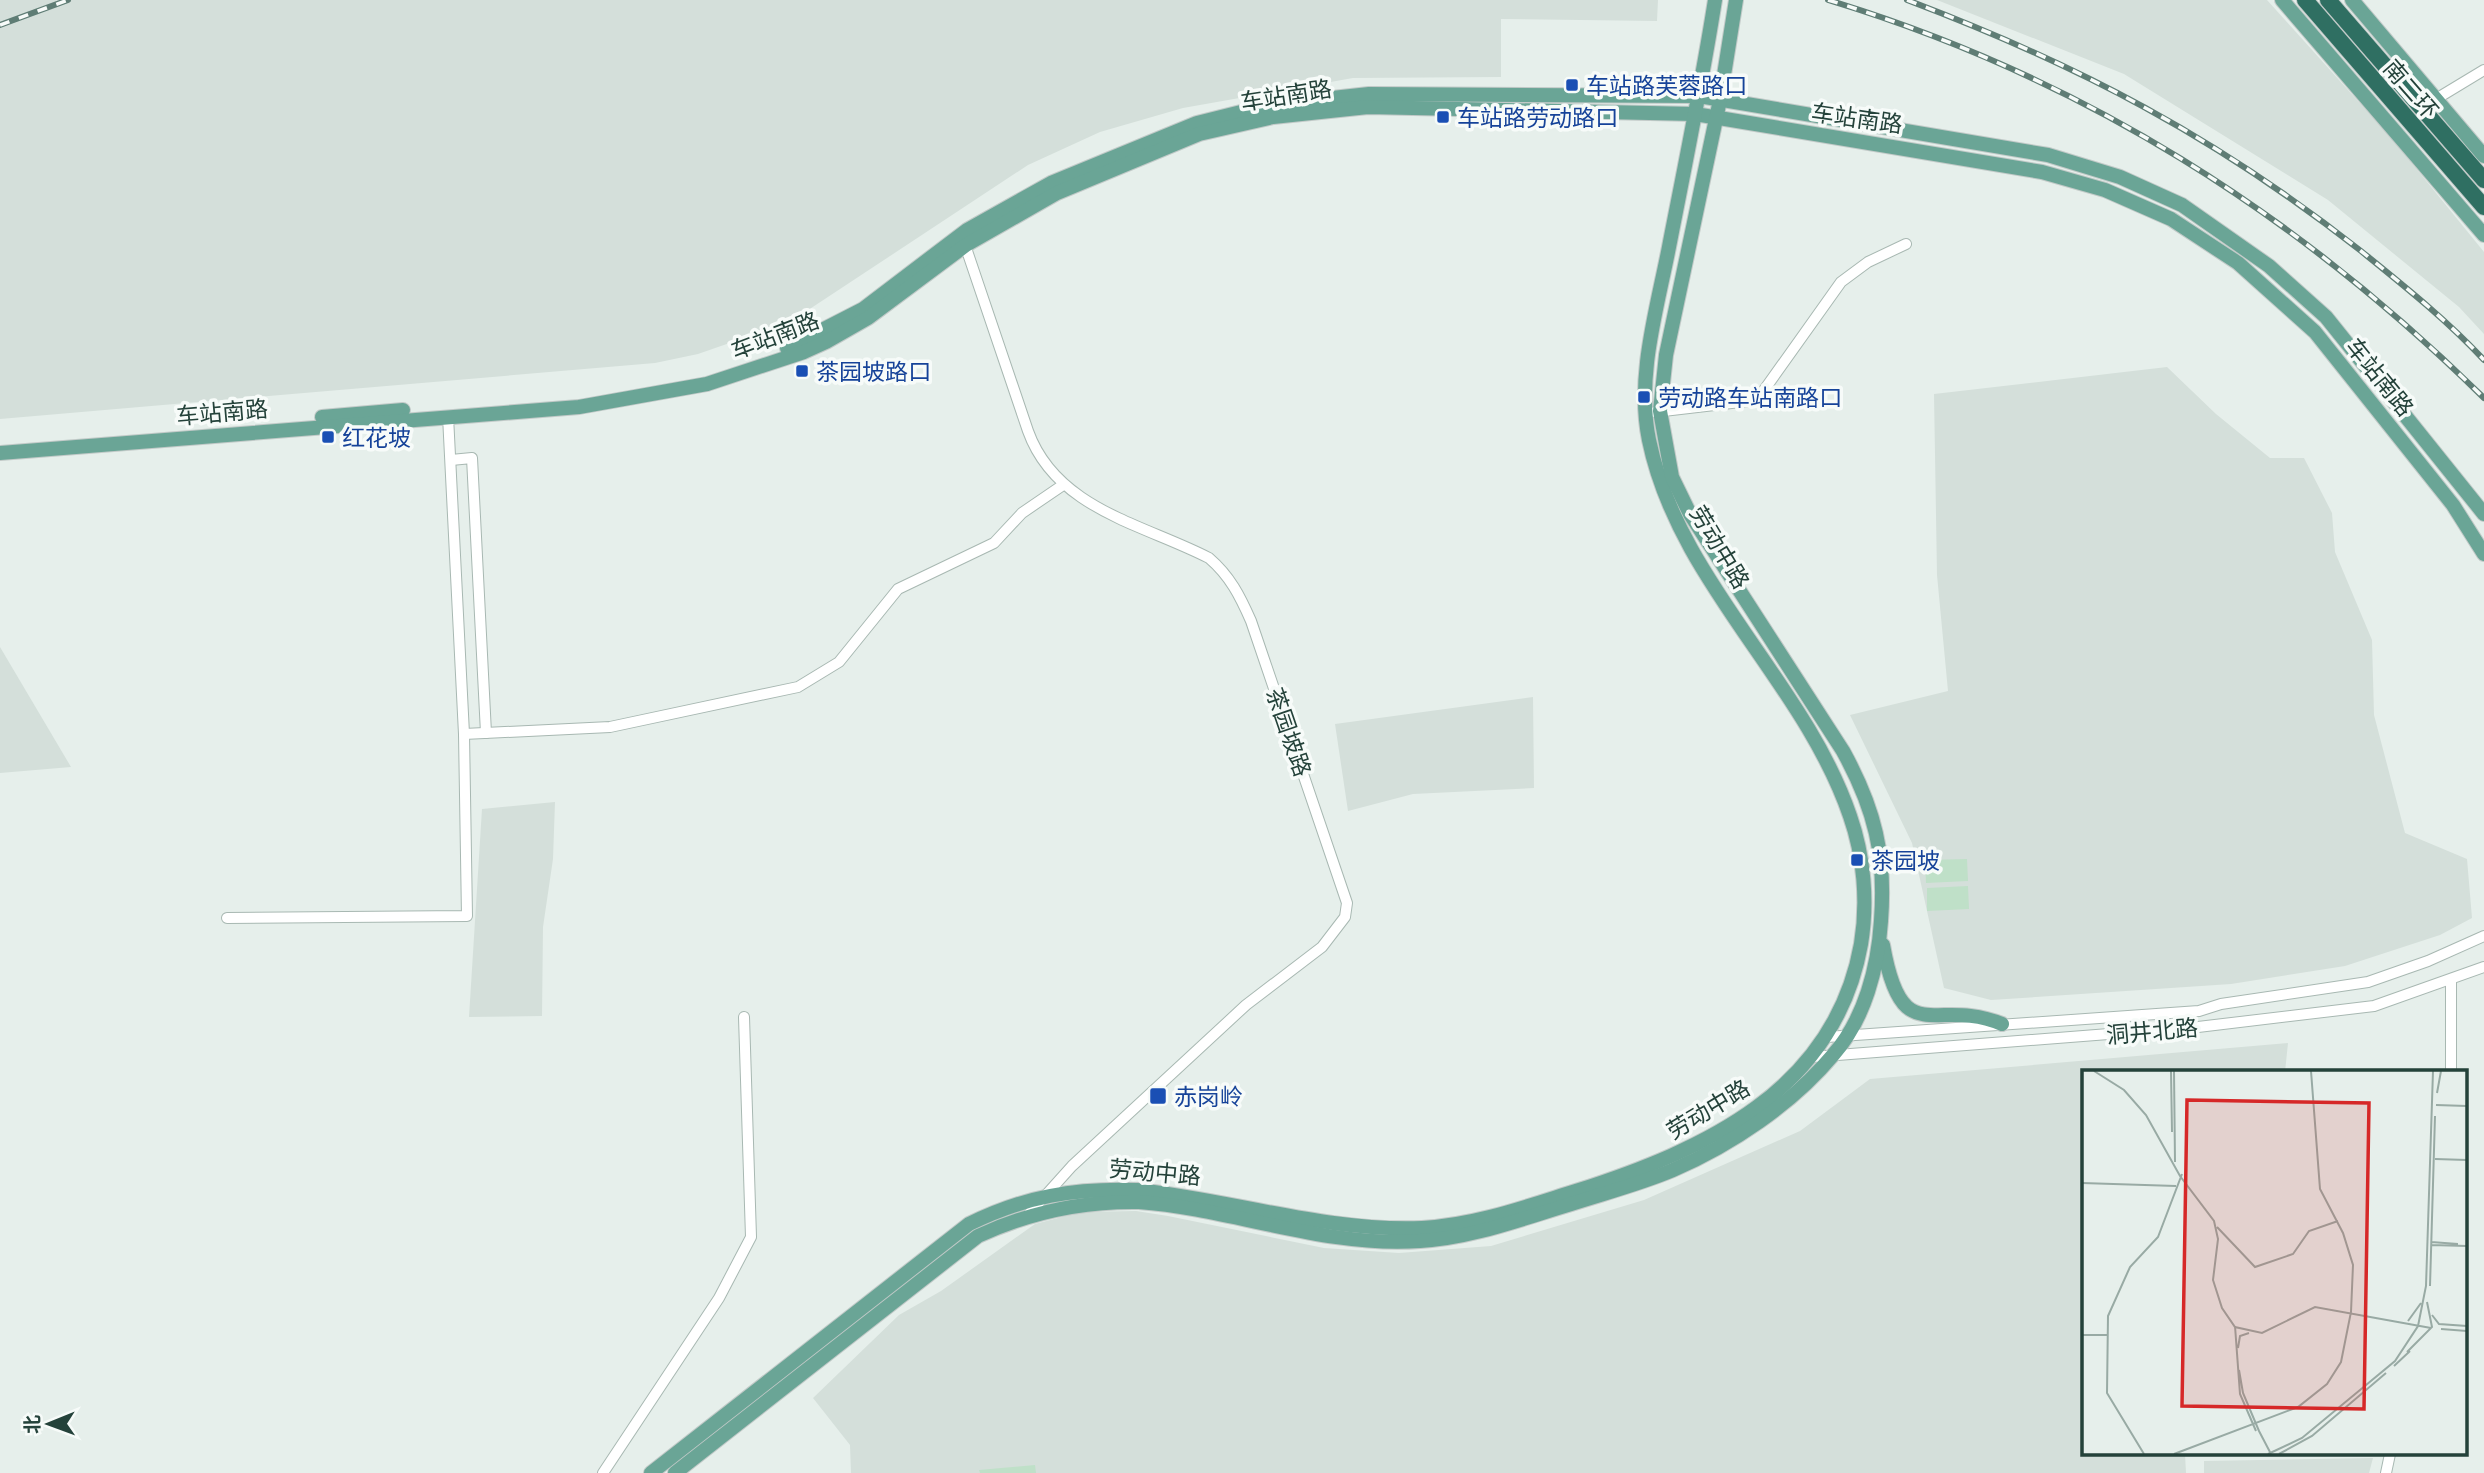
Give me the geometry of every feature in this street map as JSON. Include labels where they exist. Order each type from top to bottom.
[{"type":"highway","name":"南二环","points":[[2305,0],[2484,207]]},
{"type":"highway","name":"南二环","points":[[2328,0],[2484,180]]},
{"type":"main road","name":"劳动中路","points":[[651,1473],[969,1224],[1050,1194],[1101,1189],[1137,1190],[1361,1227],[1415,1228],[1459,1224],[1493,1217],[1661,1163],[1765,1103],[1812,1057],[1827,1037],[1838,1020],[1854,977],[1864,926],[1863,874],[1852,821],[1824,756],[1678,524],[1658,476],[1645,414],[1649,350],[1715,0]]},
{"type":"main road","name":"劳动中路","points":[[675,1473],[978,1236],[1028,1215],[1103,1202],[1139,1202],[1175,1206],[1353,1239],[1418,1241],[1459,1237],[1626,1187],[1685,1165],[1761,1120],[1834,1055],[1847,1036],[1872,975],[1880,930],[1882,853],[1857,776],[1690,513],[1672,477],[1660,411],[1665,355],[1720,100],[1736,0]]},
{"type":"main road","points":[[2282,0],[2484,235]]},
{"type":"main road","points":[[2352,0],[2484,156]]},
{"type":"main road","name":"车站南路","points":[[0,443],[578,399],[703,375],[761,358],[818,334],[897,286],[1051,183],[1197,122],[1269,105],[1369,94],[1699,96],[2048,155],[2120,177],[2182,205],[2260,258],[2326,317],[2484,514]]},
{"type":"main road","name":"车站南路","points":[[0,453],[612,403],[707,384],[804,352],[868,318],[963,240],[1056,193],[1199,134],[1273,117],[1368,107],[1695,114],[2042,172],[2105,190],[2171,219],[2238,263],[2315,332],[2473,533],[2484,554]]},
{"type":"main road","points":[[1880,930],[1894,990],[1910,1009],[1925,1016],[1982,1016],[2002,1024]]},
{"type":"street","points":[[2436,99],[2484,70]]},
{"type":"street","name":"茶园坡路","points":[[963,240],[1034,449],[1063,485],[1100,509],[1209,558],[1224,571],[1238,590],[1347,902],[1345,916],[1322,947],[1246,1005],[1072,1166],[1050,1194],[1028,1215]]},
{"type":"street","points":[[1645,414],[1757,400],[1842,282],[1868,262],[1906,244]]},
{"type":"street","points":[[227,918],[467,916],[464,734],[448,416]]},
{"type":"street","points":[[451,460],[472,458],[486,733]]},
{"type":"street","points":[[464,734],[610,727],[798,687],[839,662],[898,589],[993,542],[1022,513],[1063,485]]},
{"type":"street","name":"洞井北路","points":[[1827,1037],[2199,1011],[2221,1004],[2368,982],[2428,961],[2484,936]]},
{"type":"street","name":"洞井北路","points":[[1812,1057],[2249,1022],[2374,1006],[2451,981],[2484,967]]},
{"type":"street","points":[[2451,981],[2451,1070]]},
{"type":"street","points":[[603,1473],[719,1298],[751,1237],[744,1017]]},
{"type":"shaded area","points":[[0,0],[1658,0],[1657,21],[1501,19],[1501,77],[1353,78],[1183,108],[1100,132],[1028,165],[790,322],[698,354],[655,363],[0,419]]},
{"type":"shaded area","points":[[1937,0],[2267,0],[2393,140],[2484,252],[2484,334],[2459,307],[2328,200],[2124,74]]},
{"type":"shaded area","points":[[2167,367],[2216,414],[2270,458],[2304,458],[2332,513],[2335,552],[2372,640],[2374,715],[2405,833],[2467,859],[2472,918],[2440,935],[2345,966],[2231,984],[1991,1000],[1944,988],[1912,843],[1850,715],[1948,691],[1937,575],[1934,394]]},
{"type":"shaded area","points":[[0,647],[71,767],[0,773]]},
{"type":"shaded area","points":[[1533,697],[1534,788],[1413,794],[1348,811],[1335,724]]},
{"type":"shaded area","points":[[555,802],[553,859],[543,927],[542,1016],[469,1017],[482,809]]},
{"type":"shaded area","points":[[2288,1043],[2285,1070],[2082,1070],[2082,1456],[2185,1456],[2186,1473],[851,1473],[850,1445],[813,1398],[899,1315],[941,1291],[1035,1224],[1081,1212],[1136,1211],[1324,1248],[1399,1253],[1491,1246],[1644,1200],[1800,1131],[1870,1079]]},
{"type":"shaded area","points":[[2373,1458],[2369,1473],[2204,1473],[2204,1461]]},
{"type":"green space","points":[[1967,859],[1968,881],[1926,883],[1925,860]]},
{"type":"green space","points":[[1968,886],[1969,909],[1927,911],[1927,888]]},
{"type":"green space","points":[[1035,1465],[1036,1473],[980,1473],[979,1470]]},
{"type":"railway","points":[[0,25],[68,0]]},
{"type":"railway","points":[[1828,0],[1921,32],[2011,69],[2098,111],[2181,158],[2261,211],[2338,269],[2412,331],[2484,398]]},
{"type":"railway","points":[[1907,0],[2088,78],[2199,139],[2307,210],[2361,251],[2440,317],[2484,360]]},
{"type":"place","name":"车站路芙蓉路口","points":[[1572,85]]},
{"type":"place","name":"车站路劳动路口","points":[[1443,117]]},
{"type":"place","name":"茶园坡路口","points":[[802,371]]},
{"type":"place","name":"劳动路车站南路口","points":[[1644,397]]},
{"type":"place","name":"红花坡","points":[[328,437]]},
{"type":"place","name":"茶园坡","points":[[1857,860]]},
{"type":"place","name":"赤岗岭","points":[[1158,1096]]}]
